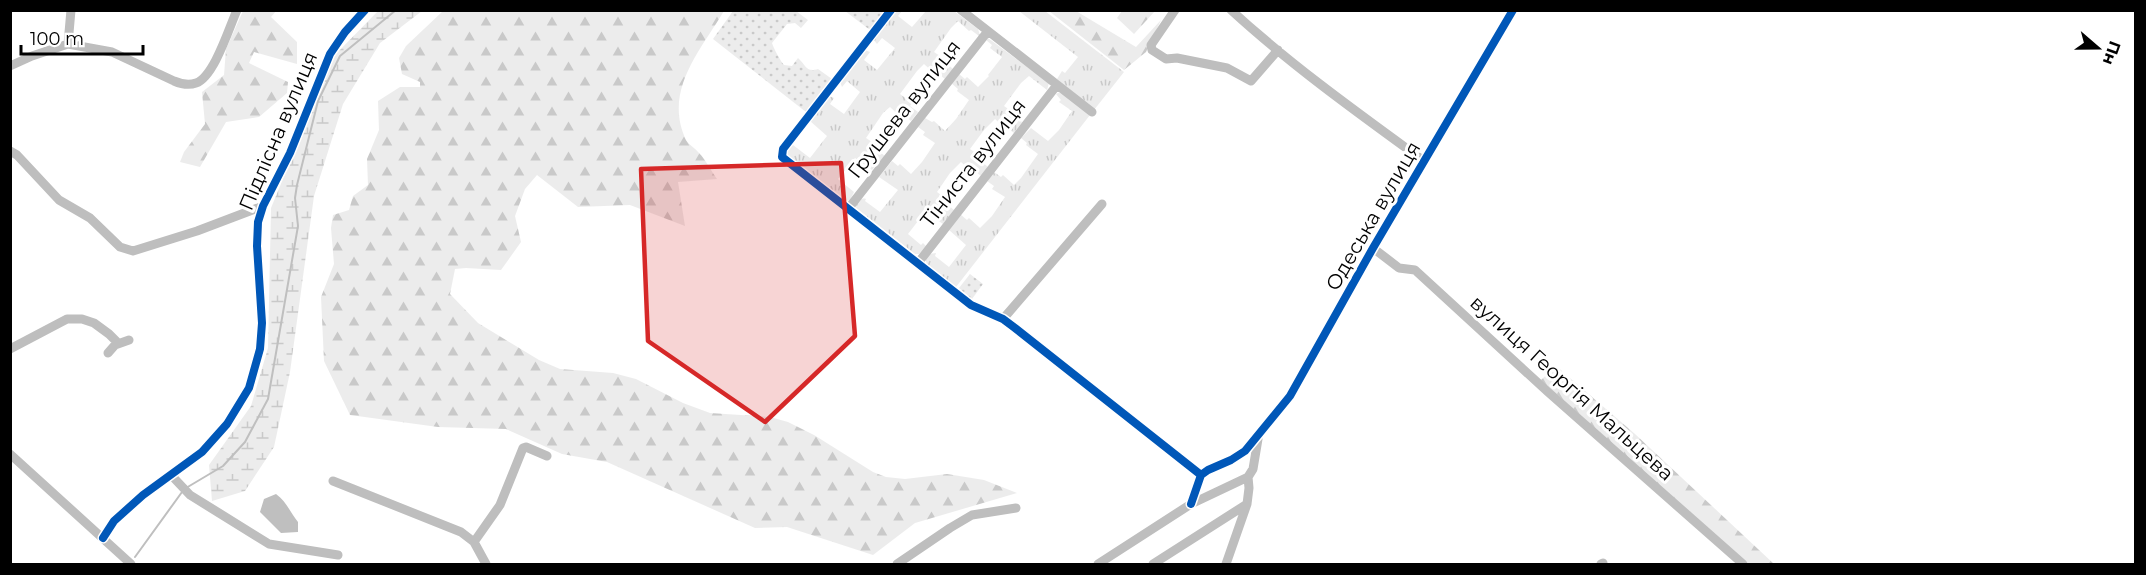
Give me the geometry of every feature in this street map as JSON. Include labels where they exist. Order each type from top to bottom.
[{"type":"street","points":[[68,44],[71,10]]},
{"type":"street","points":[[10,66],[68,44],[112,52],[183,85],[198,83],[207,76],[237,10]]},
{"type":"street","name":"Підлісна вулиця","points":[[103,538],[114,521],[143,495],[202,452],[239,407],[256,369],[260,349],[258,222],[263,206],[290,153],[330,54],[345,32],[365,10]]},
{"type":"street","points":[[891,10],[783,149],[782,157],[972,305],[1003,319],[1200,478],[1202,488],[1212,493]]},
{"type":"street","points":[[961,10],[1092,112]]},
{"type":"street","points":[[1174,10],[1151,45],[1152,50],[1166,59],[1177,58],[1227,68],[1251,81],[1278,50]]},
{"type":"street","points":[[1231,10],[1278,50],[1424,161]]},
{"type":"street","name":"Одеська вулиця","points":[[1200,478],[1239,455],[1275,416],[1302,375],[1373,248],[1513,10]]},
{"type":"street","name":"Грушева вулиця","points":[[848,209],[988,31]]},
{"type":"street","name":"Тіниста вулиця","points":[[918,263],[1057,85]]},
{"type":"street","points":[[10,151],[59,200],[90,218],[120,247],[134,251],[197,231],[263,206]]},
{"type":"street","points":[[1003,319],[1102,204]]},
{"type":"street","name":"вулиця Георгія Мальцева","points":[[1373,248],[1399,268],[1415,270],[1548,392],[1743,564]]},
{"type":"street","points":[[10,349],[67,319],[82,319],[94,323],[118,343]]},
{"type":"street","points":[[108,353],[118,343],[129,340]]},
{"type":"street","points":[[1226,564],[1247,504],[1248,477],[1259,435]]},
{"type":"street","points":[[474,542],[500,505],[523,448],[526,447],[547,456]]},
{"type":"street","points":[[10,454],[131,564]]},
{"type":"street","points":[[1239,455],[1248,457],[1253,463]]},
{"type":"street","points":[[171,476],[190,495],[270,544],[338,555]]},
{"type":"street","points":[[1098,564],[1191,504],[1248,477]]},
{"type":"street","points":[[1191,504],[1200,478]]},
{"type":"street","points":[[333,481],[461,532],[474,542],[486,564]]},
{"type":"street","points":[[1153,564],[1247,504]]},
{"type":"street","points":[[897,564],[972,515],[1016,508]]},
{"type":"highlighted area","points":[[841,163],[855,336],[765,422],[648,341],[641,169]]},
{"type":"green space","points":[[243,11],[276,11],[271,17],[297,42],[297,64],[254,52],[249,63],[288,82],[287,93],[259,117],[226,122],[200,167],[180,162],[184,152],[205,124],[202,92],[224,75],[226,49]]},
{"type":"green space","points":[[378,11],[422,11],[380,43],[343,104],[314,196],[290,372],[274,447],[245,491],[212,501],[209,465],[251,406],[268,348],[271,208],[333,57]]},
{"type":"green space","points":[[443,11],[724,11],[695,56],[682,88],[679,105],[680,122],[686,140],[702,156],[717,179],[678,182],[685,226],[630,205],[578,207],[537,175],[525,189],[515,216],[521,242],[501,270],[455,269],[450,294],[478,323],[539,360],[560,369],[613,373],[636,379],[683,403],[710,413],[770,417],[788,422],[814,435],[873,472],[886,477],[905,479],[947,474],[984,480],[1017,493],[915,523],[873,555],[787,527],[755,528],[607,462],[562,454],[506,429],[438,427],[350,415],[324,361],[321,297],[334,264],[331,228],[333,215],[349,210],[353,196],[368,185],[367,159],[379,130],[378,101],[400,87],[420,87],[420,82],[402,74],[399,58],[406,46]]},
{"type":"green space","points":[[733,11],[796,11],[808,20],[801,28],[795,23],[787,24],[772,43],[784,65],[792,66],[798,58],[809,69],[818,69],[832,79],[806,112],[713,39]]},
{"type":"green space","points":[[845,11],[885,11],[870,30]]},
{"type":"green space","points":[[896,11],[902,11],[898,16],[912,27],[926,11],[954,11],[978,29],[980,35],[969,31],[958,21],[951,28],[934,52],[946,60],[945,62],[953,69],[945,79],[924,64],[917,71],[900,94],[912,103],[910,106],[918,112],[911,121],[903,115],[901,117],[890,107],[883,113],[866,138],[878,146],[876,149],[885,156],[872,170],[855,158],[838,179],[854,192],[850,200],[846,201],[788,156],[788,148],[793,145],[810,158],[827,136],[810,121],[829,96],[834,98],[830,104],[844,114],[860,92],[847,81],[842,87],[840,82],[865,50],[870,52],[864,60],[877,70],[895,48],[882,38],[877,44],[873,39]]},
{"type":"green space","points":[[1019,11],[1045,11],[1124,72],[1094,110],[1057,79],[1062,71],[1065,73],[1078,57]]},
{"type":"green space","points":[[1049,11],[1076,11],[1136,47],[1161,20],[1146,52],[1124,70]]},
{"type":"green space","points":[[1122,11],[1155,11],[1134,34],[1117,18]]},
{"type":"green space","points":[[988,38],[1049,83],[1047,90],[1029,76],[1021,83],[1004,106],[1017,115],[1015,117],[1022,122],[1014,133],[995,119],[984,130],[970,149],[983,158],[981,161],[988,167],[981,176],[974,170],[972,172],[961,162],[950,173],[937,192],[949,201],[947,204],[954,210],[943,224],[925,212],[908,234],[921,245],[923,243],[926,246],[919,254],[915,254],[855,207],[861,200],[866,199],[865,201],[880,212],[898,190],[879,177],[892,161],[898,166],[900,164],[911,174],[922,162],[935,143],[923,135],[925,132],[918,127],[925,118],[934,121],[945,131],[956,119],[969,100],[951,83],[959,74],[965,79],[967,77],[978,87],[1002,57],[990,48],[992,45],[986,40]]},
{"type":"green space","points":[[1060,92],[1090,115],[956,287],[927,264],[929,254],[936,253],[935,256],[949,267],[966,245],[949,230],[960,214],[967,220],[969,218],[980,228],[992,216],[1005,197],[992,189],[994,186],[987,181],[994,172],[1001,177],[1003,175],[1014,185],[1021,178],[1038,154],[1021,138],[1031,128],[1048,141],[1072,111],[1059,102],[1061,100],[1056,94]]},
{"type":"green space","points":[[970,274],[983,284],[972,299],[959,288]]},
{"type":"green space","points":[[1556,366],[1635,434],[1774,564],[1747,564],[1541,380]]},
{"type":"shaded area","points":[[276,494],[298,522],[298,532],[281,533],[260,512],[264,499]]},
{"type":"waterway","points":[[186,488],[223,466],[245,442],[268,399],[298,226],[295,198],[297,185],[318,101],[340,56],[396,10]]},
{"type":"waterway","points":[[135,557],[182,492]]},
{"type":"cycle path","points":[[103,538],[114,521],[143,495],[202,452],[227,424],[249,388],[260,349],[262,323],[257,246],[258,222],[263,206],[290,153],[330,54],[345,32],[365,10]]},
{"type":"cycle path","points":[[891,10],[783,149],[782,157],[971,305],[1003,319],[1015,328],[1201,475]]},
{"type":"cycle path","points":[[1191,504],[1201,475],[1245,451],[1290,396],[1373,248],[1513,10]]}]
